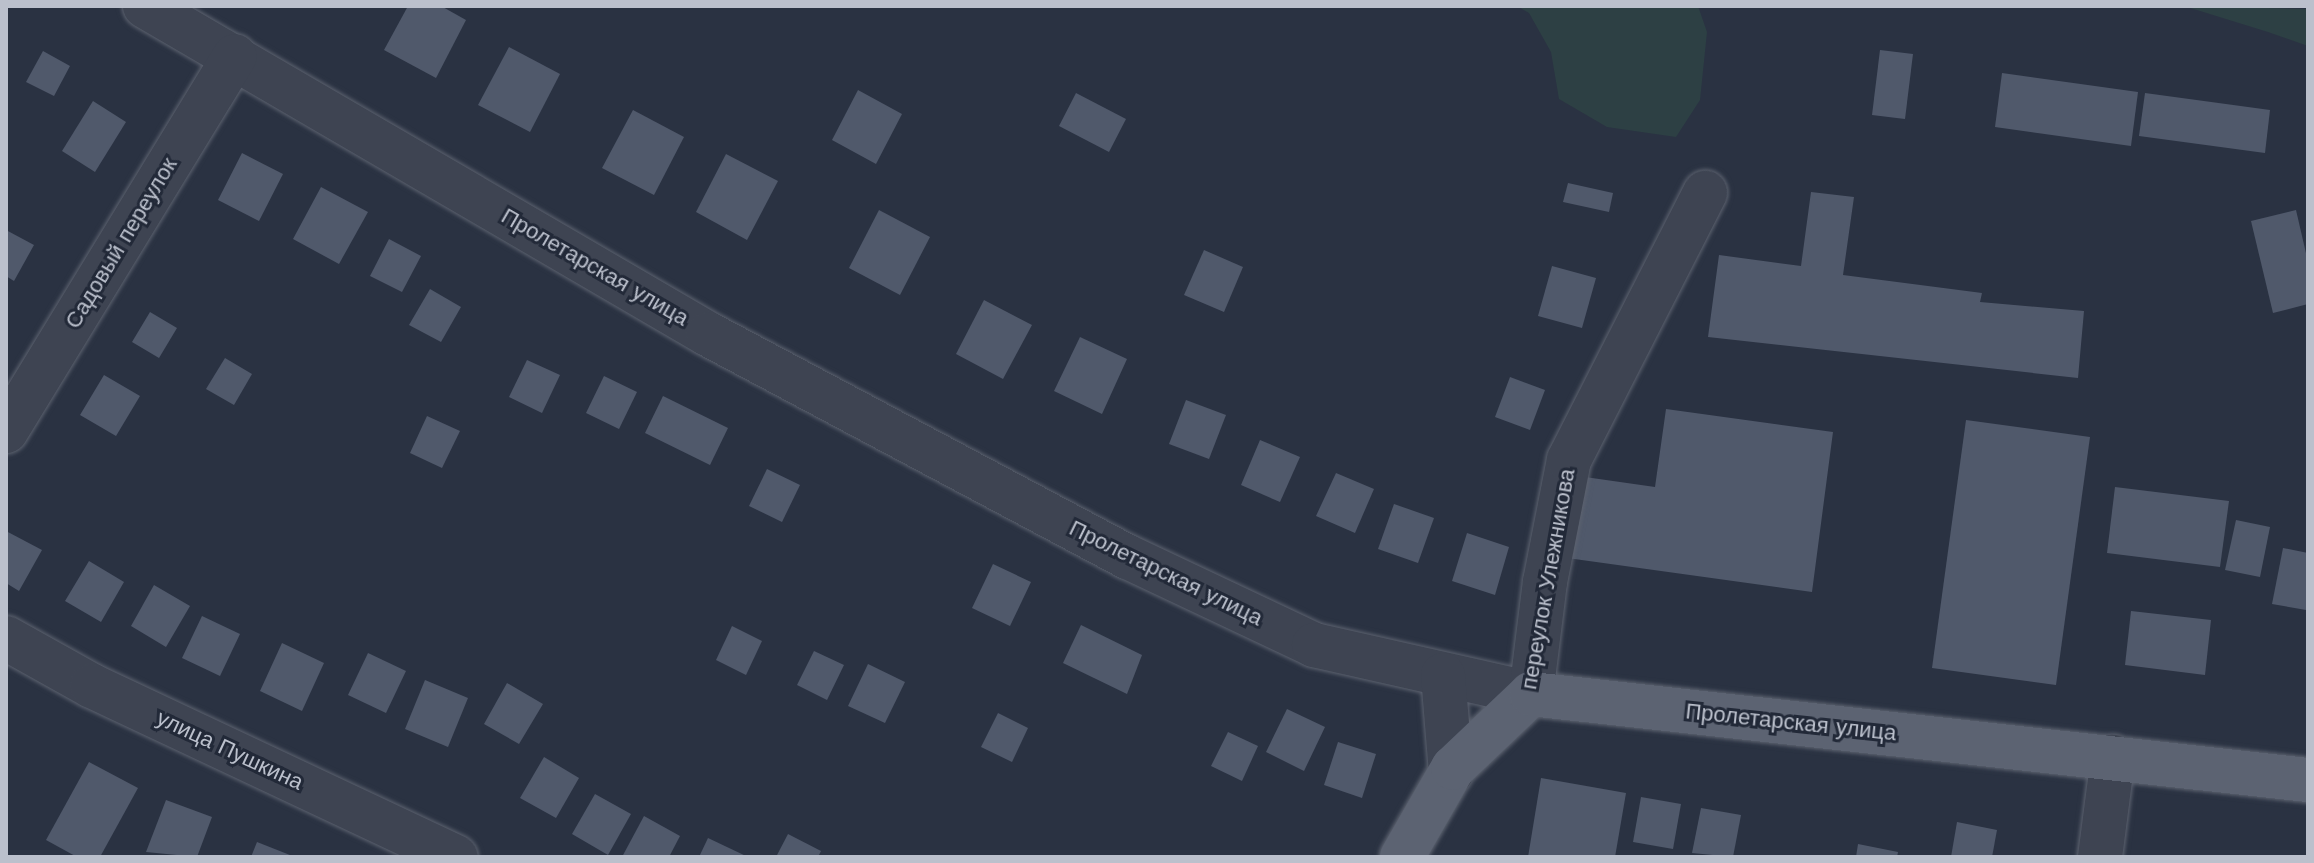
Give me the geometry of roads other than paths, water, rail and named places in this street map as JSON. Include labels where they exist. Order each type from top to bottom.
[{"type":"main road","name":"Пролетарская улица","points":[[1531,694],[2308,780]]},
{"type":"main road","name":"переулок Улежникова","points":[[1402,857],[1451,773],[1531,694]]},
{"type":"street","name":"Пролетарская улица","points":[[145,6],[708,334],[1115,550],[1314,645],[1531,694]]},
{"type":"street","name":"Садовый переулок","points":[[6,431],[235,56]]},
{"type":"street","name":"переулок Улежникова","points":[[1531,694],[1545,582],[1569,460],[1705,193]]},
{"type":"street","name":"улица Пушкина","points":[[6,638],[92,686],[456,857]]},
{"type":"street","points":[[1443,675],[1451,773]]},
{"type":"street","points":[[2100,857],[2113,757]]}]
